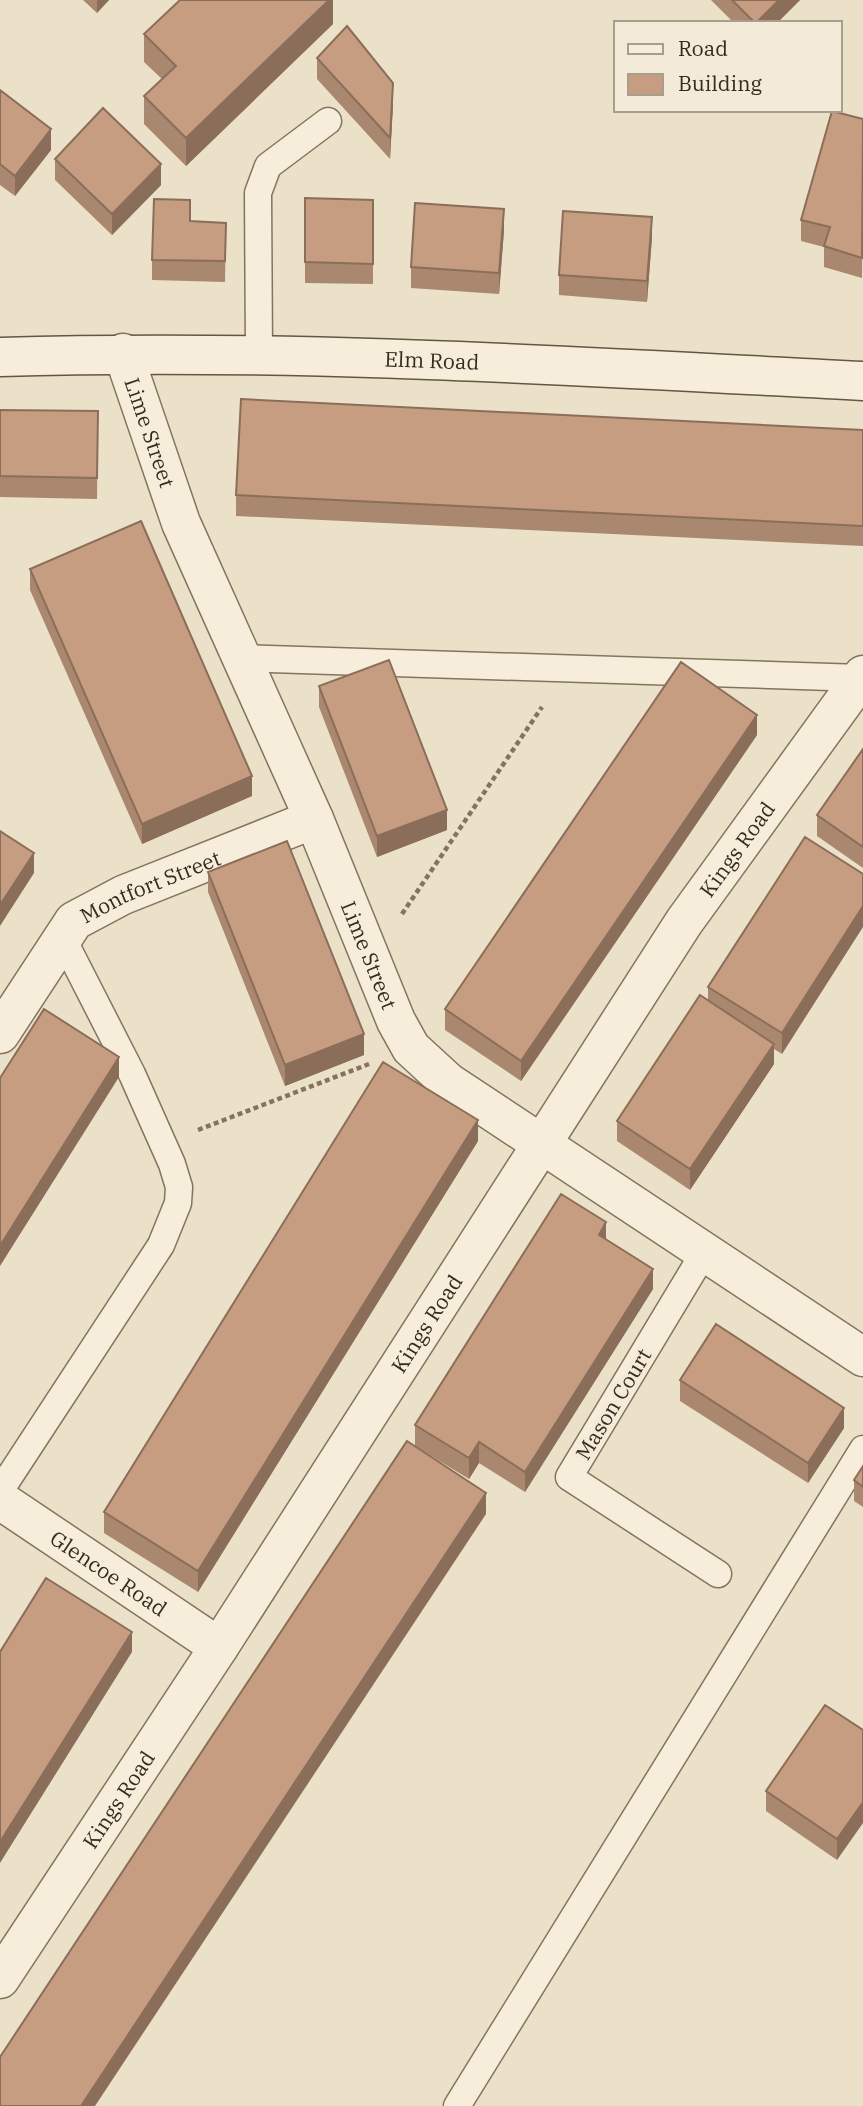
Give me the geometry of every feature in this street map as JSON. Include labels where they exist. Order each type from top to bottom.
[{"type":"street","name":"Elm Road","points":[[0,357],[123,353],[390,357],[863,381]]},
{"type":"street","name":"Lime Street","points":[[123,353],[181,523],[314,819],[396,1021],[411,1048],[448,1082],[863,1357]]},
{"type":"street","name":"Kings Road","points":[[0,1979],[219,1647],[540,1142],[684,922],[862,677]]},
{"type":"street","name":"Montfort Street","points":[[0,1034],[74,921],[123,895],[314,819]]},
{"type":"street","name":"Glencoe Road","points":[[0,1500],[219,1647]]},
{"type":"lane","points":[[258,355],[258,193],[268,166],[328,121]]},
{"type":"lane","points":[[242,658],[862,677]]},
{"type":"lane","points":[[0,1491],[161,1245],[178,1203],[179,1187],[164,1143],[62,937]]},
{"type":"lane","name":"Mason Court","points":[[705,1251],[569,1477],[718,1574]]},
{"type":"lane","points":[[457,2106],[863,1449]]},
{"type":"path","points":[[372,959],[568,669]]},
{"type":"path","points":[[164,1143],[411,1048]]},
{"type":"building","points":[[180,0],[329,0],[186,138],[144,96],[176,66],[144,34]]},
{"type":"building","points":[[732,0],[779,0],[758,21],[753,21]]},
{"type":"building","points":[[347,26],[393,83],[390,138],[317,58]]},
{"type":"building","points":[[0,90],[51,129],[15,176],[0,164]]},
{"type":"building","points":[[103,108],[161,164],[112,214],[55,159]]},
{"type":"building","points":[[832,112],[863,119],[862,258],[824,246],[830,227],[801,220]]},
{"type":"building","points":[[305,198],[373,200],[373,264],[305,262]]},
{"type":"building","points":[[154,199],[190,200],[190,221],[226,223],[225,261],[152,260]]},
{"type":"building","points":[[415,203],[504,209],[499,273],[411,267]]},
{"type":"building","points":[[563,211],[652,217],[647,281],[559,275]]},
{"type":"building","points":[[241,399],[863,430],[863,526],[236,495]]},
{"type":"building","points":[[0,410],[98,411],[97,478],[0,476]]},
{"type":"building","points":[[141,521],[252,776],[142,824],[30,569]]},
{"type":"building","points":[[389,660],[447,810],[377,836],[319,686]]},
{"type":"building","points":[[681,662],[757,715],[521,1061],[445,1009]]},
{"type":"building","points":[[863,749],[863,847],[817,815]]},
{"type":"building","points":[[0,831],[34,853],[0,905]]},
{"type":"building","points":[[805,837],[863,874],[863,906],[782,1033],[708,987]]},
{"type":"building","points":[[287,841],[364,1034],[285,1065],[208,872]]},
{"type":"building","points":[[700,995],[774,1044],[690,1169],[617,1121]]},
{"type":"building","points":[[44,1009],[119,1057],[0,1246],[0,1078]]},
{"type":"building","points":[[383,1062],[478,1120],[198,1571],[104,1512]]},
{"type":"building","points":[[561,1194],[606,1222],[599,1235],[653,1269],[525,1472],[479,1442],[469,1458],[415,1425]]},
{"type":"building","points":[[716,1324],[844,1408],[808,1463],[680,1380]]},
{"type":"building","points":[[407,1441],[486,1493],[81,2106],[0,2106],[0,2057]]},
{"type":"building","points":[[863,1466],[863,1487],[854,1480]]},
{"type":"building","points":[[46,1578],[132,1632],[0,1842],[0,1652]]},
{"type":"building","points":[[825,1705],[863,1730],[863,1802],[837,1839],[766,1791]]}]
